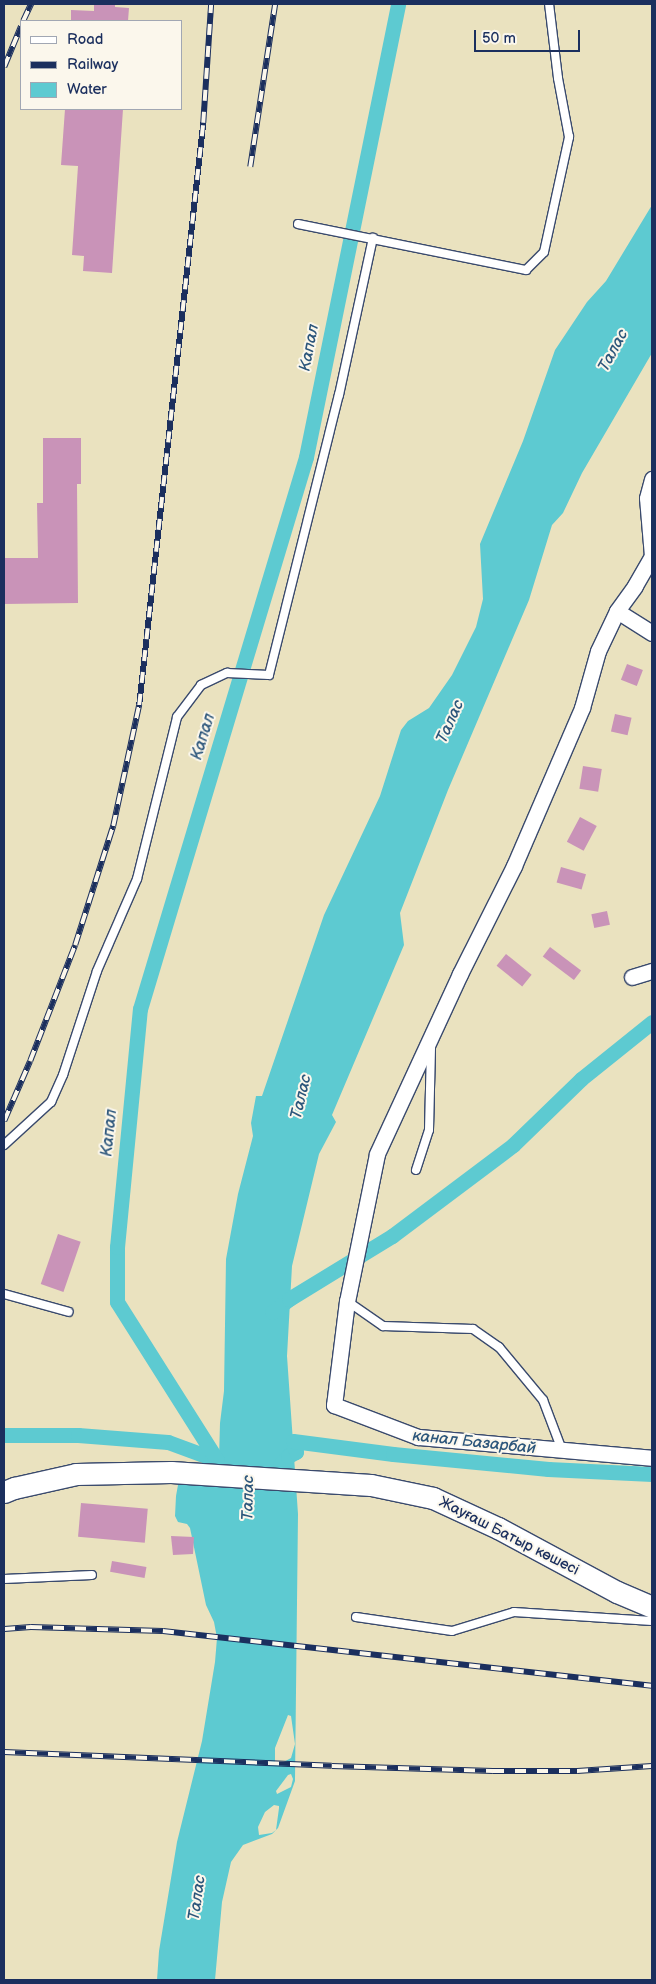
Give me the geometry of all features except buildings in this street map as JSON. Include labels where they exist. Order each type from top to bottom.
[{"type":"main road","name":"Жауғаш Батыр көшесі","points":[[4,1492],[76,1474],[171,1472],[330,1480],[371,1485],[433,1498],[498,1528],[617,1592],[652,1607]]},
{"type":"street","points":[[652,479],[647,498],[652,556],[617,612],[598,651],[582,708],[514,866],[431,1036],[377,1154],[347,1301],[334,1405],[418,1437],[652,1458]]},
{"type":"street","points":[[617,612],[652,633]]},
{"type":"street","points":[[632,977],[652,971]]},
{"type":"lane","points":[[298,224],[526,270],[544,252],[569,137],[558,78],[549,4]]},
{"type":"lane","points":[[4,1146],[51,1102],[64,1075],[97,971],[137,879],[177,717],[202,685],[227,673],[269,675],[339,395],[373,238]]},
{"type":"lane","points":[[416,1170],[429,1130],[431,1036]]},
{"type":"lane","points":[[4,1294],[69,1312]]},
{"type":"lane","points":[[347,1301],[383,1326],[473,1330],[499,1347],[543,1400],[562,1450]]},
{"type":"lane","points":[[4,1579],[92,1575]]},
{"type":"lane","points":[[356,1617],[452,1631],[514,1612],[652,1621]]},
{"type":"water","name":"Талас","points":[[652,205],[652,353],[582,473],[563,513],[552,525],[529,600],[448,790],[400,913],[404,945],[332,1115],[336,1122],[319,1154],[292,1266],[287,1356],[298,1514],[295,1781],[278,1828],[272,1834],[243,1845],[231,1862],[222,1902],[215,1980],[157,1980],[159,1951],[177,1842],[202,1741],[217,1638],[214,1622],[206,1605],[190,1528],[187,1524],[178,1522],[175,1516],[176,1496],[180,1474],[188,1469],[216,1463],[219,1459],[220,1423],[224,1391],[226,1259],[238,1194],[253,1136],[251,1123],[256,1096],[262,1096],[324,915],[380,796],[401,730],[408,721],[429,708],[452,675],[476,627],[483,599],[480,544],[523,441],[555,350],[587,302],[606,281]],"holes":[[[288,1715],[291,1716],[295,1744],[291,1758],[280,1764],[275,1762],[275,1748]],[[291,1774],[293,1779],[291,1787],[277,1794],[276,1791],[288,1775]],[[274,1805],[279,1806],[276,1830],[272,1833],[259,1835],[258,1827],[265,1812]]]},
{"type":"waterway","name":"Капал","points":[[217,1460],[117,1302],[117,1247],[140,1009],[306,457],[398,4]]},
{"type":"waterway","points":[[272,1312],[289,1299],[392,1236],[513,1145],[581,1079],[652,1022]]},
{"type":"waterway","points":[[4,1435],[78,1435],[168,1442],[217,1460],[216,1462]]},
{"type":"waterway","name":"канал Базарбай","points":[[280,1465],[288,1456],[296,1452],[293,1441],[393,1454],[548,1469],[652,1474]]},
{"type":"railway","points":[[23,20],[31,4]]},
{"type":"railway","points":[[4,1121],[30,1061],[75,945],[113,826],[139,705],[203,123],[211,4]]},
{"type":"railway","points":[[250,167],[275,4]]},
{"type":"railway","points":[[4,67],[20,28]]},
{"type":"railway","points":[[4,1629],[31,1627],[163,1631],[652,1686]]},
{"type":"railway","points":[[4,1752],[493,1771],[577,1771],[652,1766]]}]
